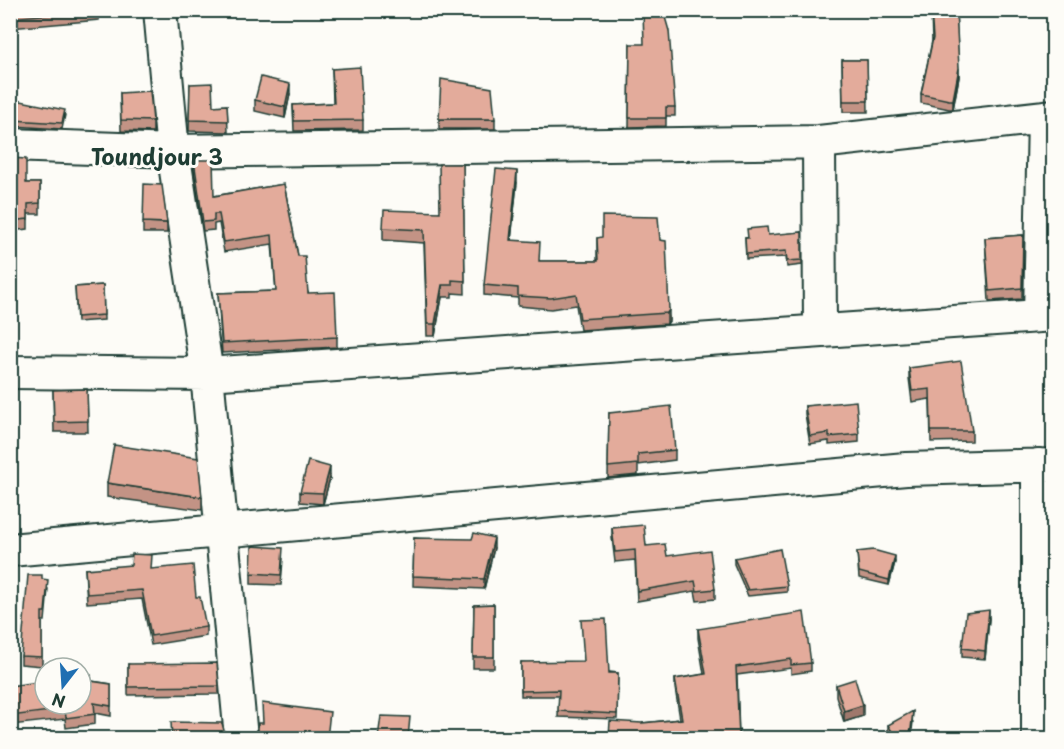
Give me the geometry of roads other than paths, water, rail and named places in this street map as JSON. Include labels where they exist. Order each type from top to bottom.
[{"type":"street","points":[[160,10],[173,151],[207,374],[241,738]]},
{"type":"street","points":[[10,145],[173,151],[819,142],[1049,117],[1047,315],[207,374],[10,372]]},
{"type":"street","points":[[819,142],[820,330]]},
{"type":"street","points":[[10,550],[906,469],[1046,465],[1038,738]]},
{"type":"district","name":"Toundjour 3","points":[[157,155]]}]
